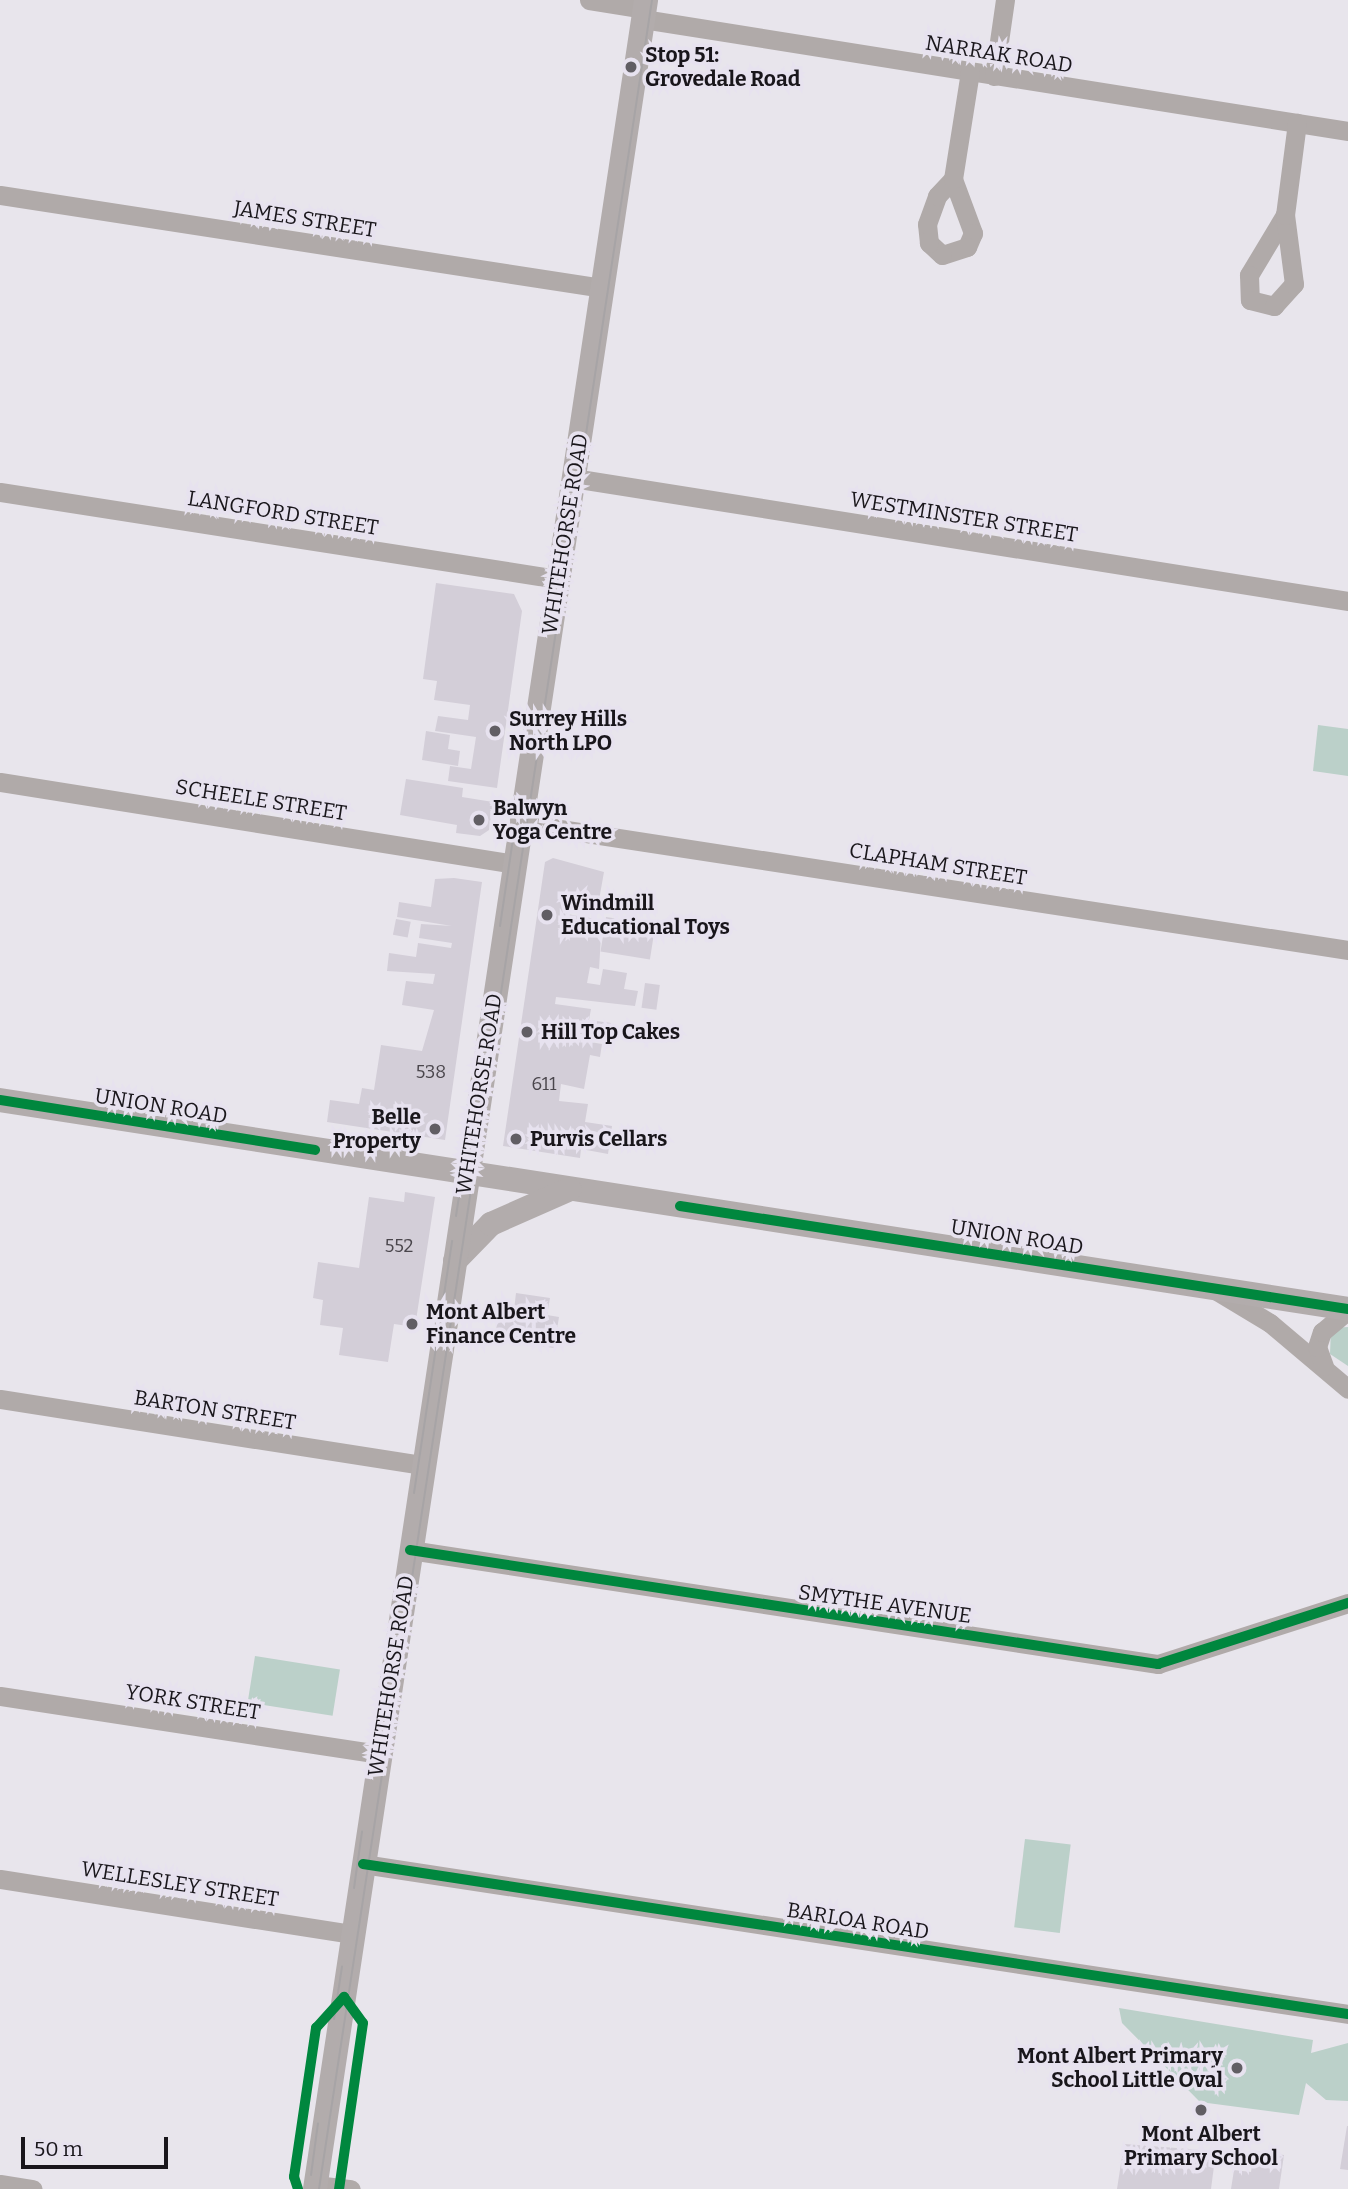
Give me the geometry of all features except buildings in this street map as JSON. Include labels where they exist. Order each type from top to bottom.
[{"type":"main road","name":"WHITEHORSE ROAD","points":[[316,2187],[379,1754],[645,9]]},
{"type":"main road","name":"UNION ROAD","points":[[0,1100],[1207,1285],[1348,1309]]},
{"type":"main road","points":[[454,1262],[491,1224],[571,1189]]},
{"type":"street","name":"NARRAK ROAD","points":[[589,0],[970,72],[1348,131]]},
{"type":"street","points":[[994,76],[1005,0]]},
{"type":"street","points":[[953,179],[970,72]]},
{"type":"street","points":[[1284,215],[1297,123]]},
{"type":"street","name":"JAMES STREET","points":[[0,195],[602,288]]},
{"type":"street","name":"WESTMINSTER STREET","points":[[573,478],[1348,601]]},
{"type":"street","name":"LANGFORD STREET","points":[[0,492],[558,579]]},
{"type":"street","name":"SCHEELE STREET","points":[[0,782],[515,863]]},
{"type":"street","name":"CLAPHAM STREET","points":[[521,823],[1348,950]]},
{"type":"street","points":[[1207,1285],[1324,1366],[1348,1389]]},
{"type":"street","points":[[1324,1366],[1317,1347],[1322,1332],[1348,1309]]},
{"type":"street","name":"BARTON STREET","points":[[0,1399],[423,1465]]},
{"type":"street","name":"SMYTHE AVENUE","points":[[410,1550],[1158,1664],[1348,1603]]},
{"type":"street","name":"YORK STREET","points":[[0,1696],[379,1754]]},
{"type":"street","name":"BARLOA ROAD","points":[[363,1864],[1348,2014]]},
{"type":"street","name":"WELLESLEY STREET","points":[[0,1879],[354,1934]]},
{"type":"street","points":[[0,2184],[33,2189]]},
{"type":"street","points":[[316,2187],[351,2189]]},
{"type":"green space","points":[[1318,725],[1348,729],[1348,776],[1313,771]]},
{"type":"green space","points":[[1348,1327],[1348,1366],[1330,1354],[1331,1328]]},
{"type":"green space","points":[[255,1656],[340,1669],[333,1716],[248,1702]]},
{"type":"green space","points":[[1025,1839],[1071,1845],[1060,1933],[1014,1927]]},
{"type":"green space","name":"Mont Albert Primary School Little Oval","points":[[1119,2008],[1313,2040],[1311,2053],[1348,2043],[1348,2101],[1326,2100],[1306,2083],[1299,2115],[1200,2102],[1122,2023]]},
{"type":"tram line","points":[[319,2189],[652,0]]},
{"type":"tram line","points":[[500,926],[513,839]]},
{"type":"tram line","points":[[456,1216],[466,1151]]},
{"type":"tram line","points":[[414,1493],[452,1241]]},
{"type":"tram line","points":[[354,1888],[362,1832]]},
{"type":"tram line","points":[[334,2019],[342,1967]]},
{"type":"tram line","points":[[311,2175],[318,2123]]},
{"type":"cycle path","points":[[0,1100],[315,1150]]},
{"type":"cycle path","points":[[680,1206],[1348,1309]]},
{"type":"cycle path","points":[[410,1550],[1158,1664],[1348,1603]]},
{"type":"cycle path","points":[[363,1864],[1348,2014]]},
{"type":"cycle path","points":[[298,2189],[294,2177],[316,2028],[344,1997],[363,2023],[339,2189]]},
{"type":"place","name":"Stop 51: Grovedale Road","points":[[631,67]]},
{"type":"place","name":"Surrey Hills North LPO","points":[[495,731]]},
{"type":"place","name":"Balwyn Yoga Centre","points":[[479,820]]},
{"type":"place","name":"Windmill Educational Toys","points":[[547,915]]},
{"type":"place","name":"Hill Top Cakes","points":[[527,1032]]},
{"type":"place","name":"Belle Property","points":[[435,1129]]},
{"type":"place","name":"Purvis Cellars","points":[[516,1139]]},
{"type":"place","name":"Mont Albert Finance Centre","points":[[412,1324]]},
{"type":"place","name":"Mont Albert Primary School Little Oval","points":[[1237,2068]]},
{"type":"place","name":"Mont Albert Primary School","points":[[1201,2110]]}]
